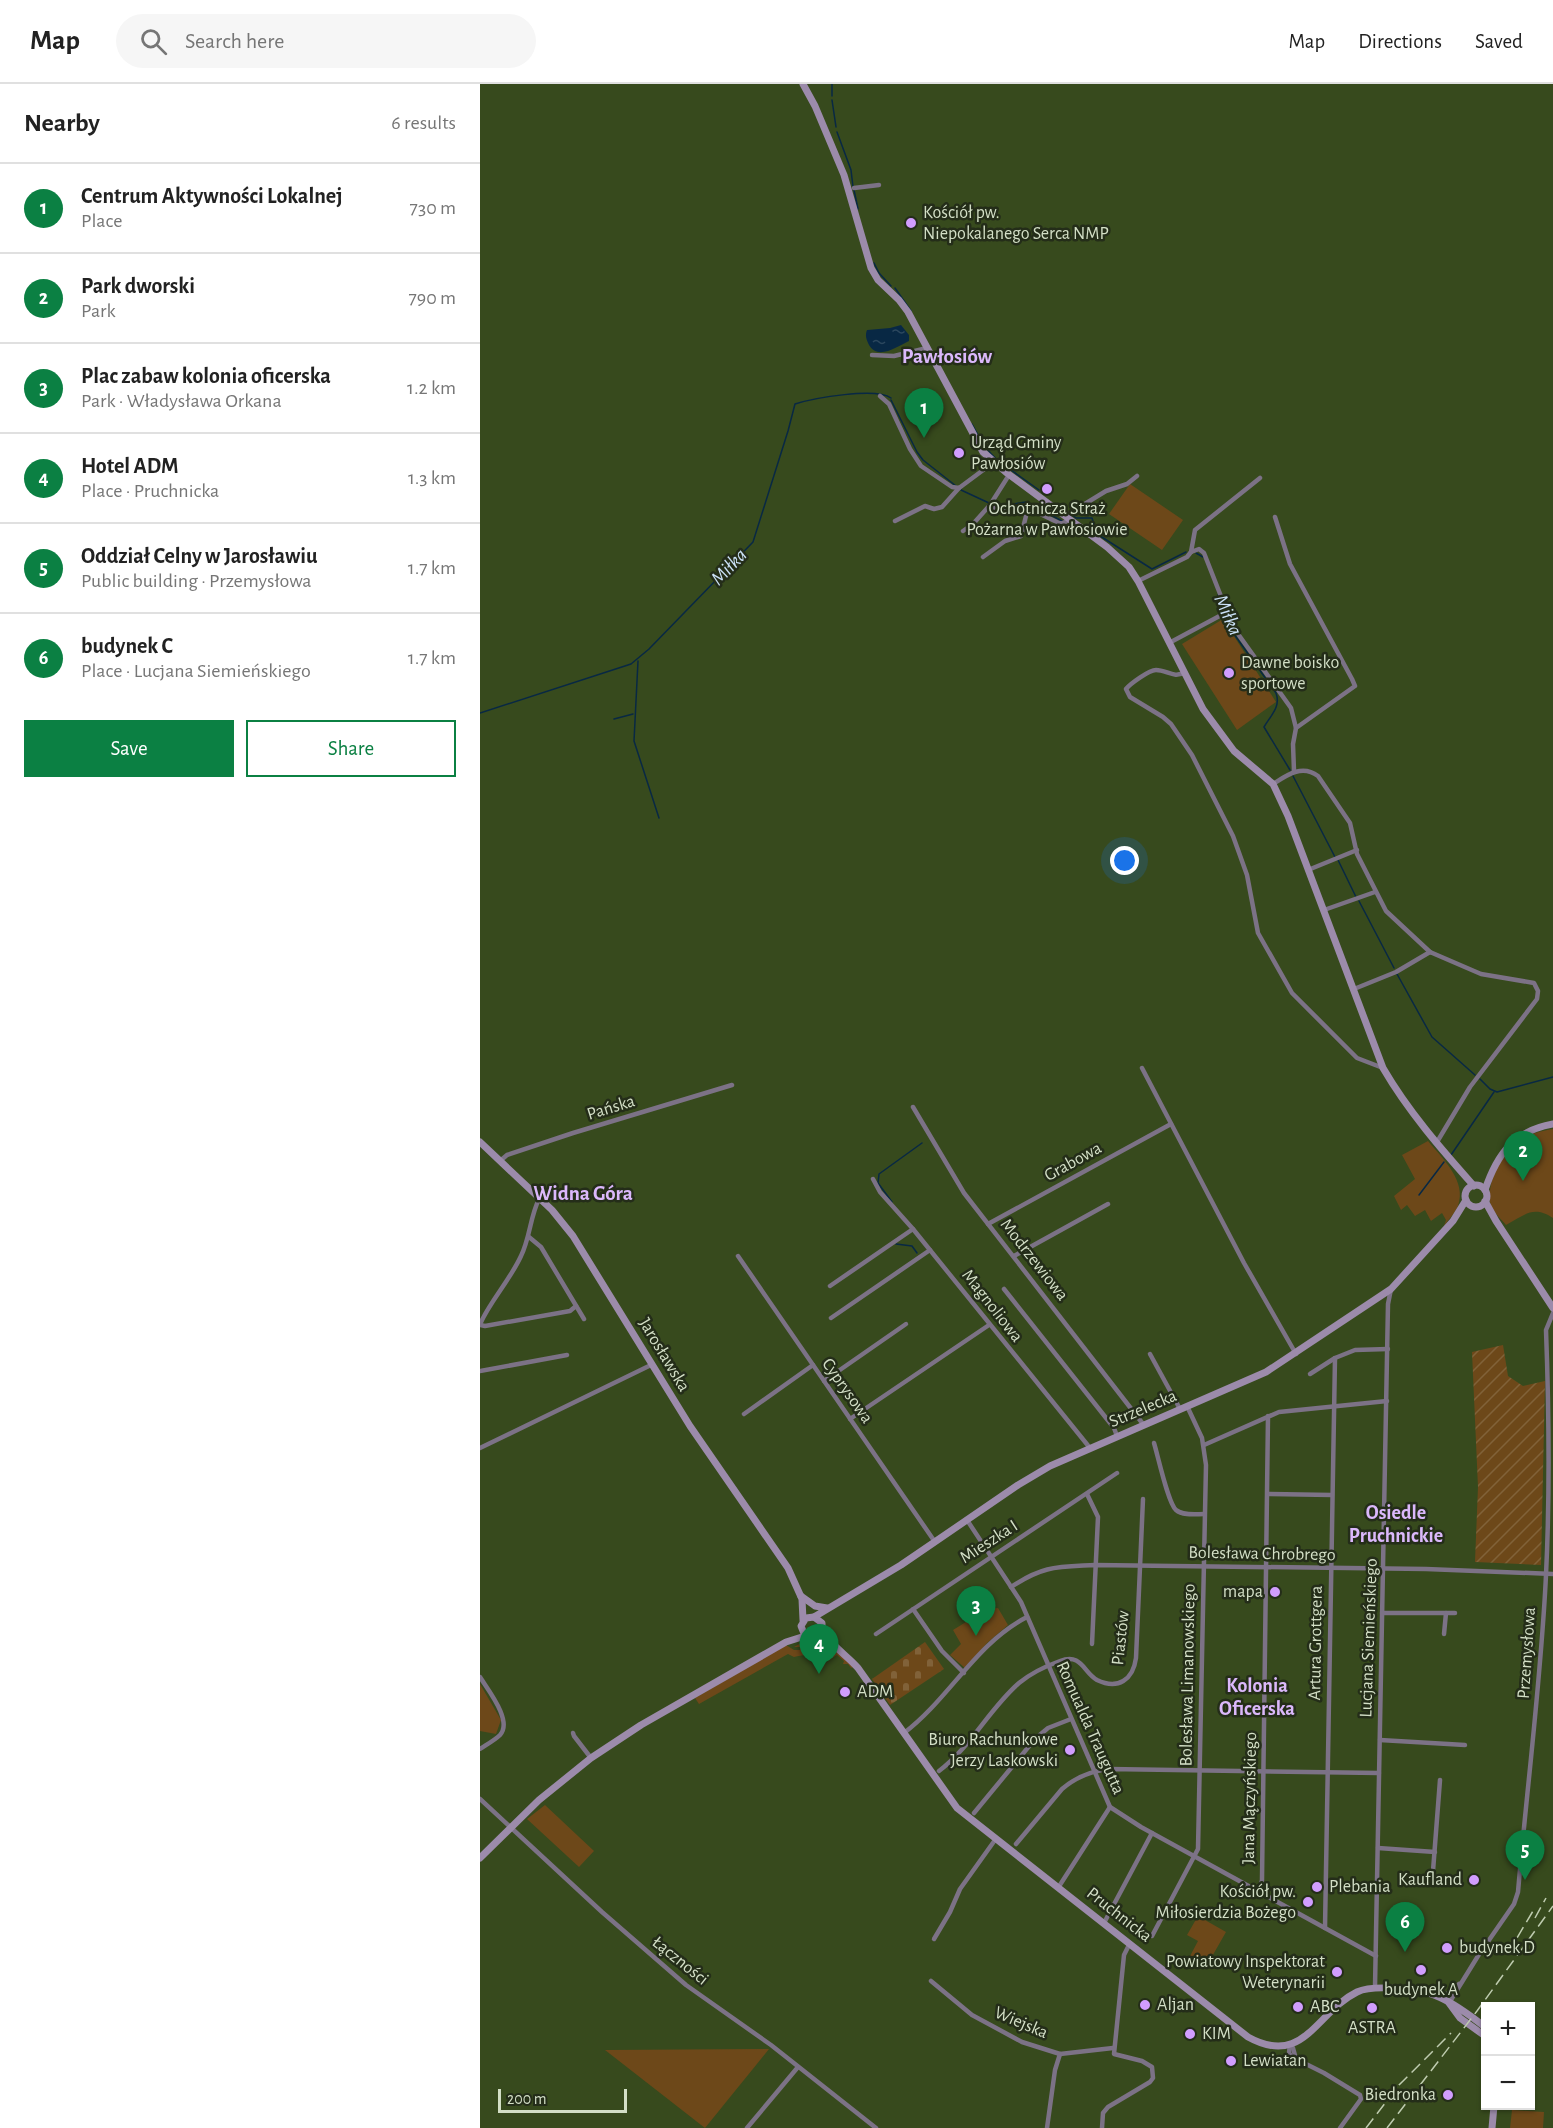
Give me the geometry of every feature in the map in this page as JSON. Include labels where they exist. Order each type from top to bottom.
[{"type":"street","points":[[803,84],[815,106],[844,175],[871,268],[878,280],[904,305],[983,452],[1129,567],[1203,709],[1234,751],[1273,784],[1288,816],[1383,1068],[1398,1095],[1457,1169],[1474,1186],[1480,1186],[1485,1190]]},
{"type":"street","points":[[854,188],[879,185]]},
{"type":"street","points":[[872,355],[894,356],[927,348]]},
{"type":"street","points":[[880,396],[889,404],[910,449],[921,466],[952,487],[959,488]]},
{"type":"street","points":[[895,521],[925,506],[934,509],[942,507],[959,488],[994,462]]},
{"type":"street","points":[[963,531],[973,524],[990,505],[1010,475]]},
{"type":"street","points":[[990,505],[994,508],[1009,510],[1021,506],[1061,524],[1106,492],[1127,484],[1137,476]]},
{"type":"street","points":[[1138,581],[1187,557],[1191,552],[1195,530],[1260,478]]},
{"type":"street","points":[[983,557],[1005,541],[1021,536],[1028,508]]},
{"type":"street","points":[[1275,517],[1290,564],[1355,686],[1296,728]]},
{"type":"street","points":[[1191,552],[1199,549],[1204,553],[1233,627],[1291,708],[1296,728],[1293,744],[1294,771]]},
{"type":"street","points":[[1169,643],[1226,613]]},
{"type":"street","points":[[1185,672],[1181,675],[1173,675],[1152,671],[1130,684],[1126,693],[1171,724],[1192,754],[1233,836],[1247,875],[1258,933],[1292,993],[1357,1058],[1383,1068]]},
{"type":"street","points":[[1273,784],[1294,771],[1313,772],[1318,776],[1350,823],[1357,850],[1386,911],[1430,952],[1481,974],[1534,983],[1538,991],[1532,1008],[1470,1086],[1436,1143]]},
{"type":"street","points":[[1308,870],[1357,850]]},
{"type":"street","points":[[1324,910],[1375,892]]},
{"type":"street","points":[[1354,989],[1396,972],[1430,952]]},
{"type":"street","points":[[1142,1068],[1244,1263],[1296,1354]]},
{"type":"street","name":"Pańska","points":[[500,1161],[507,1155],[573,1133],[732,1085]]},
{"type":"street","name":"Modrzewiowa","points":[[913,1107],[964,1193],[1143,1424]]},
{"type":"street","name":"Grabowa","points":[[988,1224],[1171,1124]]},
{"type":"street","points":[[1467,1191],[1492,1170],[1507,1148],[1521,1135],[1553,1124]]},
{"type":"street","name":"Jarosławska","points":[[480,1142],[539,1199],[573,1236],[690,1426],[788,1568],[813,1617]]},
{"type":"street","points":[[1457,1169],[1467,1191],[1466,1200],[1496,1221]]},
{"type":"street","points":[[1492,1170],[1485,1190],[1485,1201],[1553,1308]]},
{"type":"street","name":"Magnoliowa","points":[[873,1179],[880,1192],[913,1229],[1090,1448]]},
{"type":"street","points":[[539,1199],[532,1216],[529,1237],[519,1260],[486,1310],[480,1324],[485,1326],[570,1311],[576,1306]]},
{"type":"street","name":"Strzelecka","points":[[813,1617],[869,1586],[1018,1485],[1050,1466],[1266,1372],[1296,1354],[1391,1289],[1453,1221],[1466,1200]]},
{"type":"street","points":[[1475,1206],[1485,1201]]},
{"type":"street","points":[[1014,1256],[1108,1204]]},
{"type":"street","name":"Strzelecka","points":[[1453,1221],[1475,1206]]},
{"type":"street","points":[[830,1286],[913,1229]]},
{"type":"street","points":[[529,1237],[542,1247],[584,1319]]},
{"type":"street","points":[[831,1318],[930,1250]]},
{"type":"street","name":"Cyprysowa","points":[[738,1256],[935,1542]]},
{"type":"street","points":[[1004,1289],[1114,1428],[1117,1436]]},
{"type":"street","name":"Lucjana Siemieńskiego","points":[[1376,1987],[1388,1304],[1391,1289]]},
{"type":"street","points":[[1376,1299],[1388,1304]]},
{"type":"street","name":"Przemysłowa","points":[[1463,1980],[1514,1904],[1518,1892],[1535,1722],[1546,1574],[1550,1366],[1546,1330],[1553,1313]]},
{"type":"street","points":[[824,1381],[906,1324]]},
{"type":"street","points":[[850,1419],[989,1325]]},
{"type":"street","points":[[1310,1374],[1335,1358],[1360,1348],[1388,1349]]},
{"type":"street","name":"Bolesława Limanowskiego","points":[[1150,1354],[1204,1445],[1206,1465],[1198,1849],[1196,1857],[1152,1936]]},
{"type":"street","points":[[480,1371],[567,1355]]},
{"type":"street","name":"Artura Grottgera","points":[[1325,1928],[1335,1358]]},
{"type":"street","points":[[480,1448],[651,1365]]},
{"type":"street","points":[[744,1414],[813,1365]]},
{"type":"street","points":[[1204,1445],[1279,1412],[1386,1401]]},
{"type":"street","name":"Jana Mączyńskiego","points":[[1259,1892],[1262,1880],[1268,1416]]},
{"type":"street","points":[[1154,1443],[1169,1498],[1175,1509],[1183,1513],[1204,1514]]},
{"type":"street","name":"Mieszka I","points":[[876,1634],[1117,1473]]},
{"type":"street","points":[[1087,1494],[1098,1517],[1092,1644]]},
{"type":"street","points":[[1268,1494],[1332,1495]]},
{"type":"street","name":"Piastów","points":[[939,1771],[953,1760],[1019,1684],[1047,1666],[1064,1659],[1071,1659],[1080,1662],[1093,1678],[1108,1683],[1125,1681],[1132,1675],[1136,1658],[1143,1499]]},
{"type":"street","name":"Romualda Traugutta","points":[[967,1520],[1011,1587],[1027,1617],[1110,1807],[1152,1833],[1376,1956]]},
{"type":"street","name":"Bolesława Chrobrego","points":[[1011,1587],[1040,1570],[1095,1565],[1384,1568],[1553,1574]]},
{"type":"street","points":[[802,1598],[815,1606],[830,1608]]},
{"type":"street","name":"Jarosławska","points":[[802,1598],[802,1623]]},
{"type":"street","points":[[480,1858],[538,1800],[591,1758],[641,1725],[789,1640],[805,1636],[816,1637],[822,1626],[824,1615],[830,1608]]},
{"type":"street","points":[[913,1609],[942,1651],[964,1672]]},
{"type":"street","points":[[1382,1613],[1455,1613]]},
{"type":"street","points":[[1444,1634],[1446,1613]]},
{"type":"street","points":[[789,1640],[802,1623],[813,1617],[822,1626]]},
{"type":"street","points":[[904,1733],[927,1713],[999,1634],[1027,1617]]},
{"type":"street","points":[[802,1623],[805,1636]]},
{"type":"street","name":"Pruchnicka","points":[[822,1626],[831,1642],[858,1668],[957,1808],[1248,2037],[1263,2044],[1275,2046],[1290,2044]]},
{"type":"street","name":"Pruchnicka","points":[[816,1637],[831,1642]]},
{"type":"street","points":[[480,1677],[503,1718],[504,1727],[501,1734],[480,1749]]},
{"type":"street","points":[[974,1813],[1035,1739],[1048,1728],[1071,1719]]},
{"type":"street","points":[[573,1733],[591,1758]]},
{"type":"street","points":[[1380,1740],[1465,1745]]},
{"type":"street","points":[[1016,1844],[1062,1789],[1093,1770],[1109,1768],[1379,1773]]},
{"type":"street","points":[[1432,1884],[1440,1780]]},
{"type":"street","name":"Łączności","points":[[480,1799],[686,1985],[798,2067],[876,2128]]},
{"type":"street","points":[[1058,1888],[1110,1807]]},
{"type":"street","points":[[1104,1923],[1152,1833]]},
{"type":"street","points":[[934,1939],[960,1889],[995,1840]]},
{"type":"street","points":[[1378,1848],[1436,1852]]},
{"type":"street","points":[[1102,2128],[1103,2113],[1108,2107],[1153,2078],[1152,2067],[1114,2051],[1124,1955],[1130,1943]]},
{"type":"street","points":[[1442,1998],[1463,1980]]},
{"type":"street","points":[[1449,2003],[1463,1980]]},
{"type":"street","name":"Wiejska","points":[[931,1981],[958,2005],[992,2028],[1022,2042],[1060,2054],[1114,2051]]},
{"type":"street","points":[[1340,2128],[1361,2099],[1360,2096],[1289,2053],[1290,2044],[1307,2036],[1346,1999],[1357,1992],[1376,1987],[1417,1992],[1442,1998],[1481,2024]]},
{"type":"street","points":[[1449,2003],[1460,2018],[1481,2033]]},
{"type":"street","points":[[1047,2128],[1055,2070],[1060,2054]]},
{"type":"street","points":[[747,2128],[798,2067]]},
{"type":"street","points":[[1490,2128],[1492,2110]]},
{"type":"green space","points":[[1130,484],[1183,520],[1162,550],[1109,514]]},
{"type":"green space","name":"Dawne boisko sportowe","points":[[1223,619],[1276,702],[1237,730],[1182,644]]},
{"type":"green space","points":[[1553,1129],[1553,1218],[1540,1212],[1534,1212],[1506,1225],[1494,1211],[1490,1202],[1492,1181],[1496,1171],[1508,1152],[1525,1137]]},
{"type":"green space","points":[[1428,1141],[1452,1171],[1459,1188],[1458,1206],[1444,1226],[1446,1220],[1442,1213],[1431,1221],[1425,1210],[1415,1216],[1407,1205],[1401,1210],[1394,1196],[1415,1179],[1402,1155]]},
{"type":"green space","points":[[1503,1345],[1508,1376],[1523,1386],[1545,1381],[1541,1565],[1475,1562],[1478,1487],[1472,1352]]},
{"type":"green space","points":[[998,1608],[1008,1625],[987,1643],[965,1668],[950,1655],[961,1644],[953,1630],[987,1609]]},
{"type":"green space","points":[[803,1642],[831,1648],[853,1667],[843,1664],[844,1661],[837,1655],[827,1661],[815,1656],[794,1657],[788,1654],[699,1704],[695,1698],[786,1645],[794,1650],[800,1650],[800,1647],[794,1647]]},
{"type":"green space","points":[[925,1642],[944,1669],[890,1705],[872,1679]]},
{"type":"green space","points":[[480,1684],[501,1720],[496,1734],[480,1731]]},
{"type":"green space","points":[[545,1805],[594,1851],[579,1867],[527,1819]]},
{"type":"green space","points":[[1198,1916],[1226,1932],[1206,1967],[1189,1958],[1198,1941],[1187,1935]]},
{"type":"green space","points":[[769,2049],[705,2128],[605,2050]]},
{"type":"green space","points":[[1512,2110],[1544,2112],[1543,2128],[1510,2128]]},
{"type":"water","points":[[901,325],[909,335],[909,341],[883,352],[873,350],[869,345],[866,337],[867,330]]},
{"type":"waterway","points":[[832,84],[832,96]]},
{"type":"waterway","points":[[832,100],[836,127]]},
{"type":"waterway","points":[[837,132],[851,170],[853,187]]},
{"type":"waterway","points":[[854,190],[858,209]]},
{"type":"waterway","points":[[874,263],[879,273],[891,286]]},
{"type":"waterway","points":[[895,288],[911,311]]},
{"type":"waterway","name":"Miłka","points":[[480,713],[631,664],[649,649],[753,542],[795,404],[859,393],[872,393],[891,398]]},
{"type":"waterway","name":"Miłka","points":[[891,400],[923,460],[956,486]]},
{"type":"waterway","points":[[972,424],[991,453],[1007,467]]},
{"type":"waterway","points":[[1011,470],[1039,490]]},
{"type":"waterway","name":"Miłka","points":[[961,490],[989,503]]},
{"type":"waterway","name":"Miłka","points":[[994,504],[1001,506],[1026,502],[1062,521]]},
{"type":"waterway","name":"Miłka","points":[[1071,514],[1076,518],[1092,518],[1097,534],[1152,569],[1186,552]]},
{"type":"waterway","name":"Miłka","points":[[1196,553],[1203,557]]},
{"type":"waterway","name":"Miłka","points":[[1218,595],[1222,604]]},
{"type":"waterway","name":"Miłka","points":[[1225,614],[1234,634],[1276,693],[1276,707],[1264,727],[1290,770]]},
{"type":"waterway","points":[[638,661],[634,741],[659,818]]},
{"type":"waterway","points":[[614,719],[633,714]]},
{"type":"waterway","name":"Miłka","points":[[1293,776],[1335,857]]},
{"type":"waterway","name":"Miłka","points":[[1338,860],[1356,897]]},
{"type":"waterway","name":"Miłka","points":[[1359,901],[1394,968]]},
{"type":"waterway","name":"Miłka","points":[[1397,974],[1432,1037],[1475,1075]]},
{"type":"waterway","name":"Miłka","points":[[1480,1079],[1490,1089],[1497,1092],[1553,1077]]},
{"type":"waterway","points":[[1451,1155],[1494,1092]]},
{"type":"waterway","points":[[892,1202],[878,1183],[879,1174],[922,1143]]},
{"type":"waterway","points":[[1419,1195],[1444,1162]]},
{"type":"waterway","points":[[896,1244],[912,1246],[917,1253]]},
{"type":"railway","points":[[1535,1918],[1546,1898]]},
{"type":"railway","points":[[1387,2128],[1477,2011],[1553,1906]]},
{"type":"railway","points":[[1508,1953],[1533,1911]]},
{"type":"railway","points":[[1366,2128],[1399,2085],[1451,2033]]},
{"type":"place","name":"Kościół pw. Niepokalanego Serca NMP","points":[[911,223]]},
{"type":"place","name":"Centrum Aktywności Lokalnej","points":[[924,438]]},
{"type":"place","name":"Urząd Gminy Pawłosiów","points":[[959,453]]},
{"type":"place","name":"Ochotnicza Straż Pożarna w Pawłosiowie","points":[[1047,489]]},
{"type":"place","name":"Dawne boisko sportowe","points":[[1229,673]]},
{"type":"place","name":"Park dworski","points":[[1523,1181]]},
{"type":"place","name":"mapa","points":[[1275,1592]]},
{"type":"place","name":"Plac zabaw kolonia oficerska","points":[[976,1636]]},
{"type":"place","name":"Hotel ADM","points":[[819,1674]]},
{"type":"place","name":"ADM","points":[[845,1692]]},
{"type":"place","name":"Biuro Rachunkowe Jerzy Laskowski","points":[[1070,1750]]},
{"type":"place","name":"Kaufland","points":[[1474,1880]]},
{"type":"place","name":"Oddział Celny w Jarosławiu","points":[[1525,1880]]},
{"type":"place","name":"Plebania","points":[[1317,1887]]},
{"type":"place","name":"Kościół pw. Miłosierdzia Bożego","points":[[1308,1902]]},
{"type":"place","name":"budynek D","points":[[1447,1948]]},
{"type":"place","name":"budynek C","points":[[1405,1952]]},
{"type":"place","name":"budynek A","points":[[1421,1970]]},
{"type":"place","name":"Powiatowy Inspektorat Weterynarii","points":[[1337,1972]]},
{"type":"place","name":"Aljan","points":[[1145,2005]]},
{"type":"place","name":"ABC","points":[[1298,2007]]},
{"type":"place","name":"ASTRA","points":[[1372,2008]]},
{"type":"place","name":"KIM","points":[[1190,2034]]},
{"type":"place","name":"Lewiatan","points":[[1231,2061]]},
{"type":"place","name":"Biedronka","points":[[1448,2095]]},
{"type":"district","name":"Pawłosiów","points":[[947,356]]},
{"type":"district","name":"Widna Góra","points":[[583,1193]]},
{"type":"district","name":"Osiedle Pruchnickie","points":[[1396,1524]]},
{"type":"district","name":"Kolonia Oficerska","points":[[1257,1698]]}]
